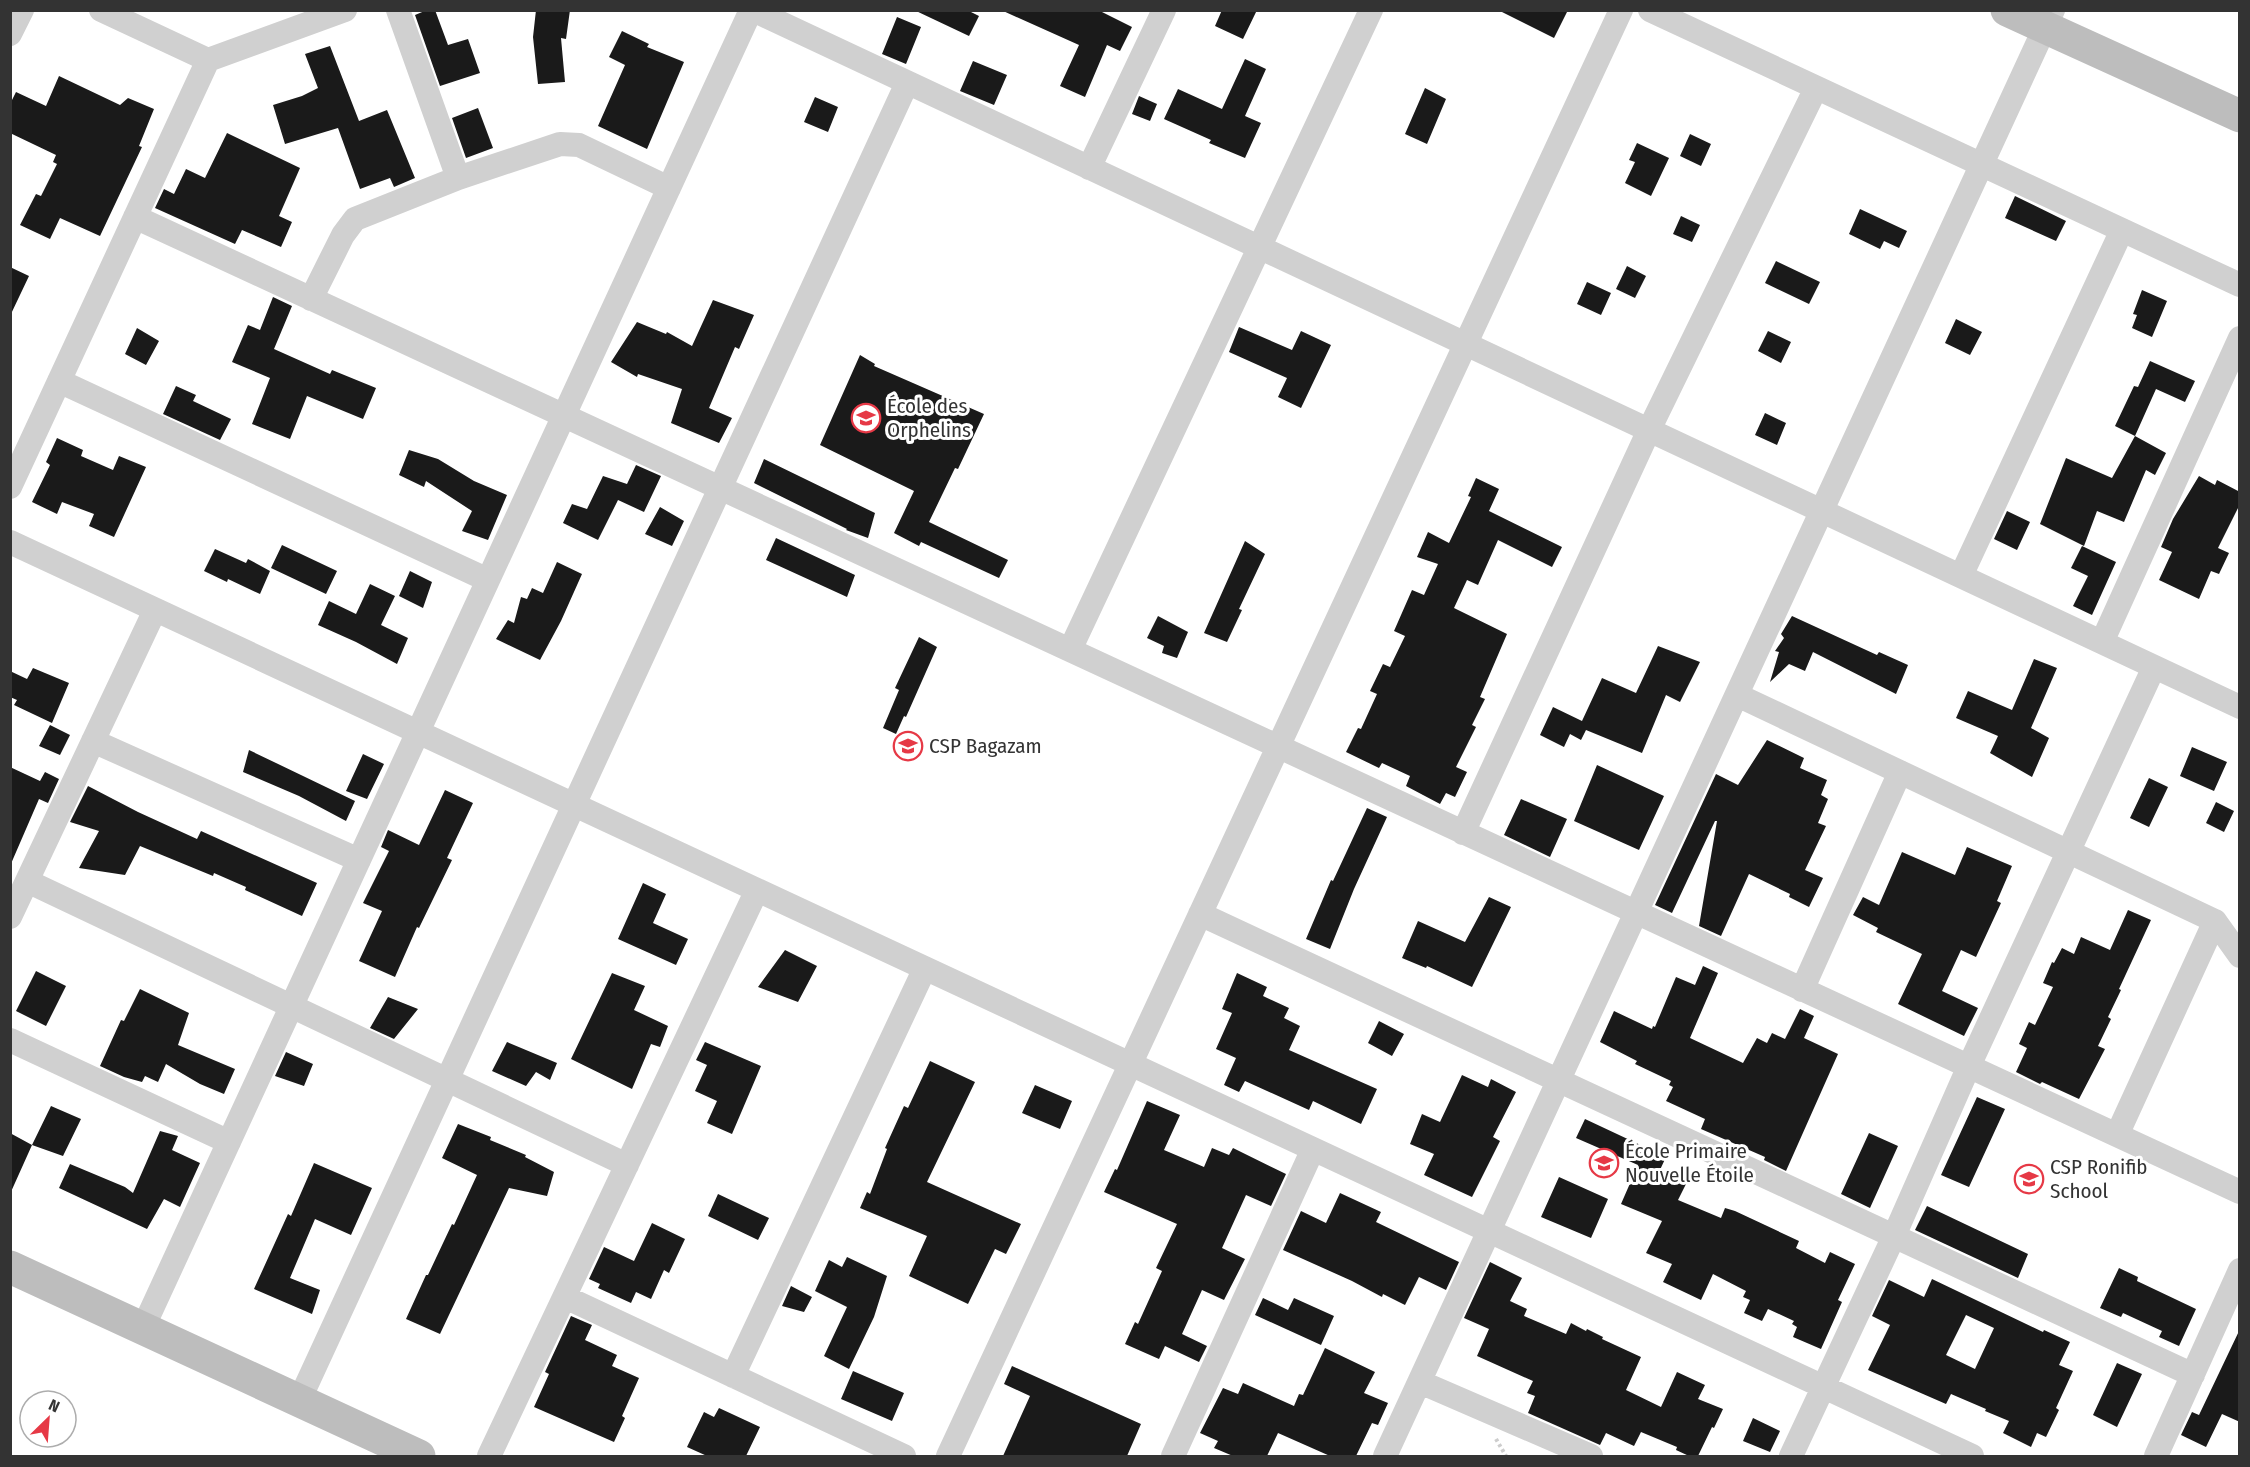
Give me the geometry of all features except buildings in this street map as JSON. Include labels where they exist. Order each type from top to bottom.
[{"type":"street","points":[[10,34],[22,10]]},
{"type":"street","points":[[101,10],[208,60]]},
{"type":"street","points":[[10,487],[208,60],[345,10]]},
{"type":"street","points":[[398,10],[458,178]]},
{"type":"street","points":[[143,1328],[752,10],[2240,707]]},
{"type":"street","points":[[1089,168],[1164,10]]},
{"type":"street","points":[[1070,650],[1371,10]]},
{"type":"street","points":[[948,1456],[1621,10]]},
{"type":"street","points":[[1650,10],[2240,285]]},
{"type":"street","points":[[2007,10],[2049,19],[2240,116]]},
{"type":"street","points":[[1385,1456],[2049,19]]},
{"type":"street","points":[[299,1401],[908,83]]},
{"type":"street","points":[[1463,833],[1649,430],[1816,88]]},
{"type":"street","points":[[310,299],[343,235],[355,219],[458,178],[560,144],[579,145],[669,188]]},
{"type":"street","points":[[135,217],[2240,1192]]},
{"type":"street","points":[[1961,576],[2122,230]]},
{"type":"street","points":[[2102,642],[2240,338]]},
{"type":"street","points":[[59,381],[488,580]]},
{"type":"street","points":[[10,542],[1972,1456]]},
{"type":"street","points":[[10,917],[154,610]]},
{"type":"street","points":[[1791,1456],[1825,1388],[1969,1066],[2154,667]]},
{"type":"street","points":[[1737,695],[2216,921],[2240,956]]},
{"type":"street","points":[[93,741],[359,860]]},
{"type":"street","points":[[1803,990],[1900,772]]},
{"type":"street","points":[[27,881],[627,1165]]},
{"type":"street","points":[[489,1456],[757,890]]},
{"type":"street","points":[[1200,914],[2193,1375]]},
{"type":"street","points":[[2117,1136],[2216,921]]},
{"type":"street","points":[[733,1376],[925,968]]},
{"type":"street","points":[[10,1040],[229,1142]]},
{"type":"street","points":[[1173,1456],[1313,1149]]},
{"type":"street","points":[[10,1267],[419,1456]]},
{"type":"street","points":[[2156,1456],[2240,1269]]},
{"type":"street","points":[[565,1297],[904,1456]]},
{"type":"street","points":[[1420,1382],[1591,1456]]},
{"type":"place","name":"École des Orphelins","points":[[866,418]]},
{"type":"place","name":"CSP Bagazam","points":[[908,746]]},
{"type":"place","name":"École Primaire Nouvelle Étoile","points":[[1604,1163]]},
{"type":"place","name":"CSP Ronifib School","points":[[2029,1179]]}]
